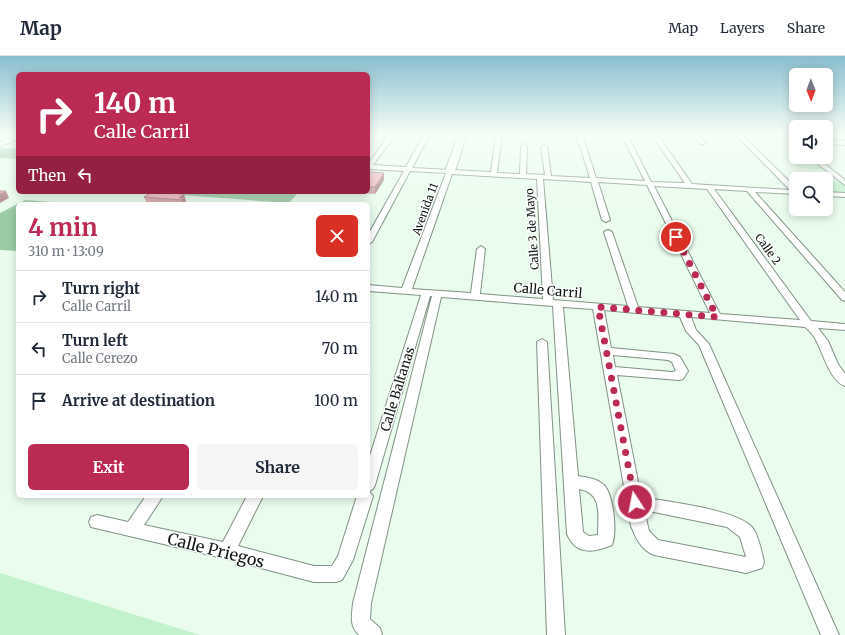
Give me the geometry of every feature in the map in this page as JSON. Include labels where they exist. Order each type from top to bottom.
[{"type":"street","points":[[370,238],[413,161]]},
{"type":"street","name":"Avenida 11","points":[[406,291],[454,161]]},
{"type":"street","points":[[494,174],[496,161]]},
{"type":"street","points":[[524,161],[524,176]]},
{"type":"street","points":[[546,161],[548,177]]},
{"type":"street","points":[[588,161],[606,220]]},
{"type":"street","points":[[638,161],[717,317]]},
{"type":"street","points":[[673,161],[690,186]]},
{"type":"street","points":[[765,161],[789,185]]},
{"type":"street","points":[[821,164],[845,183]]},
{"type":"street","points":[[370,167],[789,192]]},
{"type":"street","points":[[836,176],[845,176]]},
{"type":"street","name":"Calle 3 de Mayo","points":[[540,177],[571,481]]},
{"type":"street","name":"Calle 2","points":[[709,187],[808,324],[817,332],[826,348],[831,362],[845,382]]},
{"type":"street","points":[[749,189],[845,298]]},
{"type":"street","points":[[833,194],[845,195]]},
{"type":"street","points":[[608,232],[634,310]]},
{"type":"street","points":[[475,297],[481,249]]},
{"type":"street","name":"Calle Carril","points":[[370,288],[845,327]]},
{"type":"street","points":[[373,635],[360,623],[362,603],[432,293]]},
{"type":"street","name":"Calle Baltanas","points":[[370,479],[432,293]]},
{"type":"street","points":[[598,307],[639,526],[643,536],[654,547],[730,563],[746,565],[756,562],[747,533],[732,522],[635,502]]},
{"type":"street","points":[[684,314],[691,331],[704,344],[830,635]]},
{"type":"street","points":[[542,342],[556,635]]},
{"type":"street","points":[[607,350],[670,356],[676,360],[682,371],[679,376],[672,376],[610,370]]},
{"type":"street","points":[[132,529],[154,498]]},
{"type":"street","points":[[227,551],[254,498]]},
{"type":"street","name":"Calle Priegos","points":[[97,522],[227,551],[314,574],[336,574],[345,560],[364,498]]},
{"type":"shaded area","points":[[795,164],[818,164],[825,170],[800,168]]},
{"type":"shaded area","points":[[833,182],[840,182],[845,185],[845,193],[833,192]]},
{"type":"shaded area","points":[[167,194],[297,194],[290,202]]},
{"type":"shaded area","points":[[25,200],[52,202],[21,202]]},
{"type":"shaded area","points":[[16,205],[16,251],[0,250],[0,213]]},
{"type":"shaded area","points":[[0,573],[200,635],[0,635]]},
{"type":"building","points":[[371,172],[384,173],[375,187],[370,187]]},
{"type":"building","points":[[149,194],[184,194],[179,198],[184,198],[182,200],[144,197]]},
{"type":"route","points":[[635,502],[598,307],[717,317],[676,237]]}]
